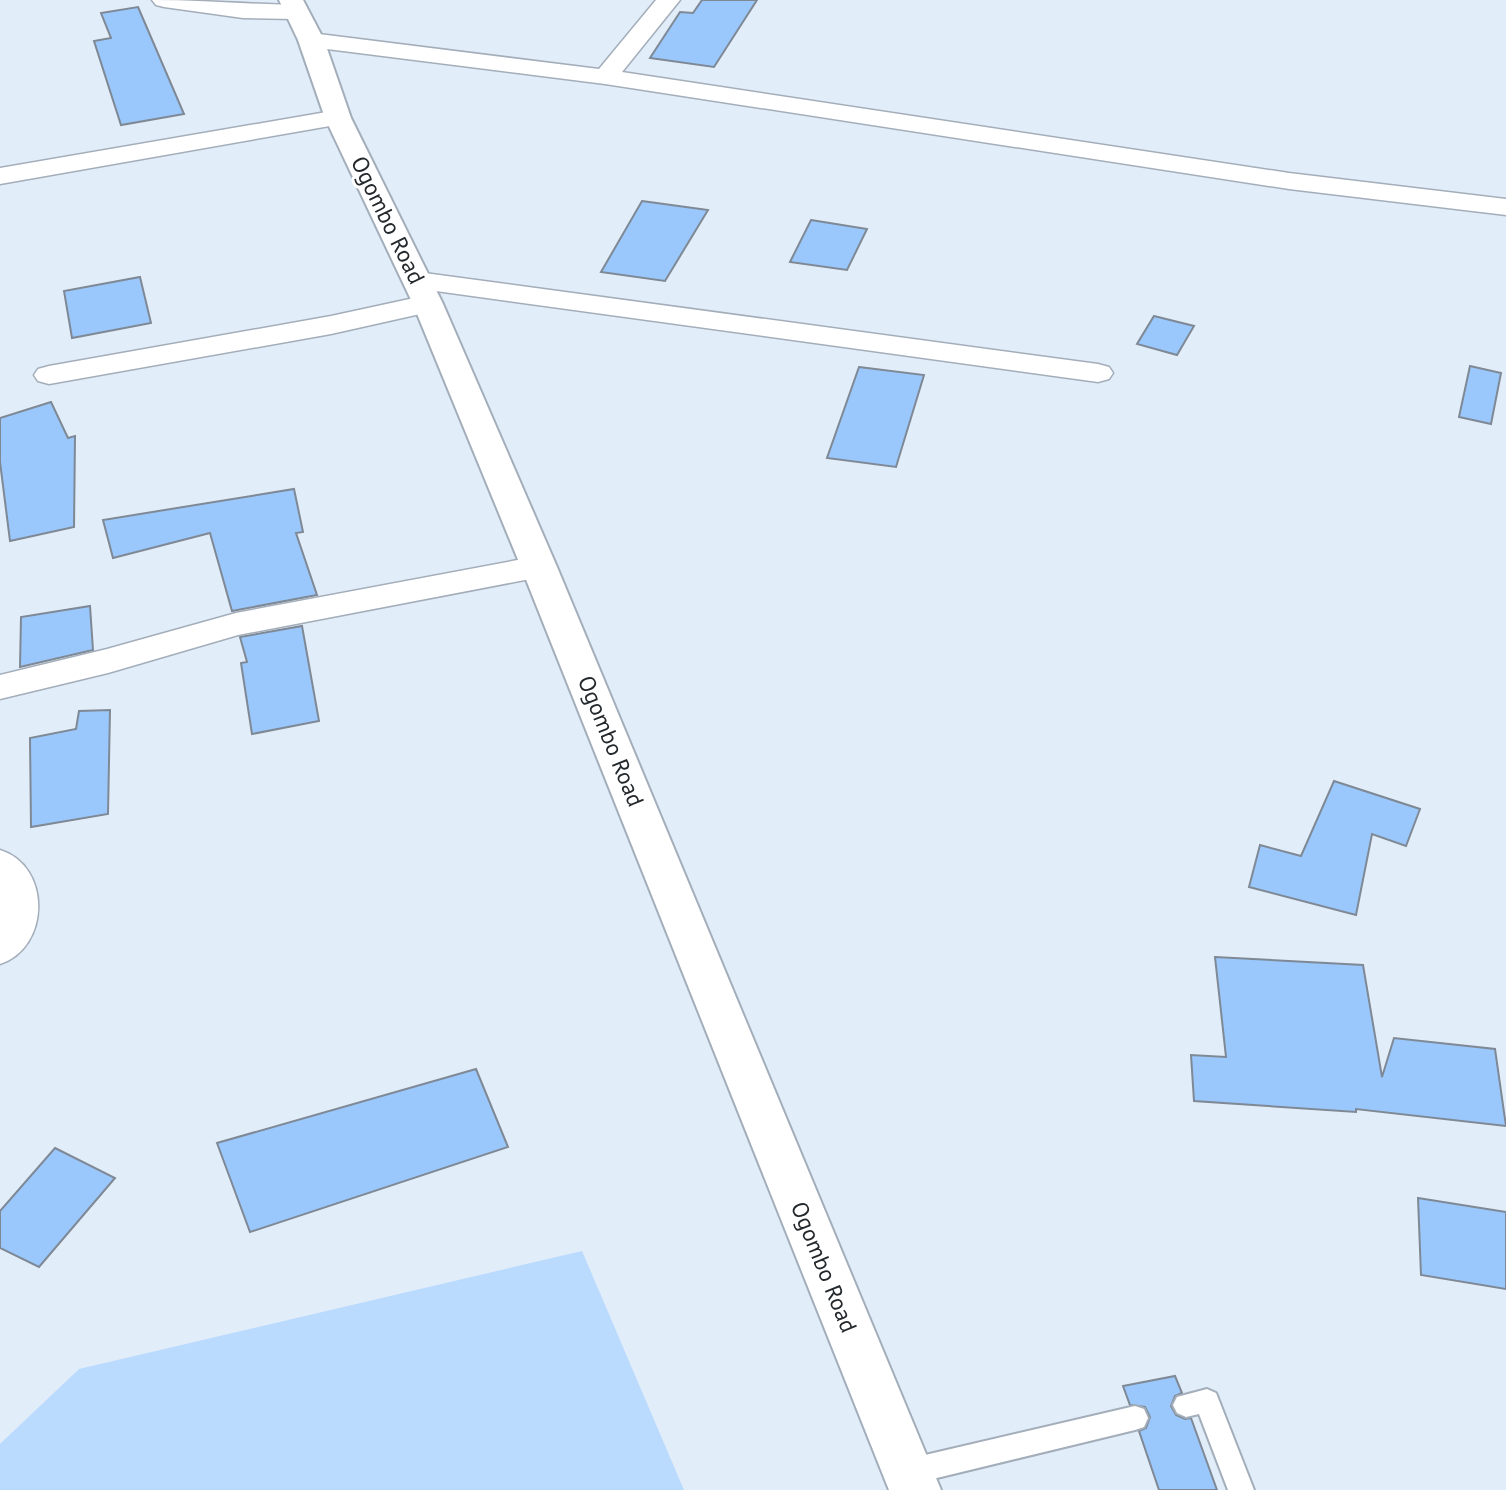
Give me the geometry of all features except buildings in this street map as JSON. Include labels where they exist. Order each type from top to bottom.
[{"type":"main road","name":"Ogombo Road","points":[[299,17],[338,118],[423,293],[540,567],[912,1481]]},
{"type":"street","points":[[164,0],[299,17],[605,77],[1289,181],[1506,207]]},
{"type":"street","points":[[605,77],[668,0]]},
{"type":"street","points":[[0,176],[338,118]]},
{"type":"street","points":[[49,375],[331,325],[423,293],[1098,373]]},
{"type":"street","points":[[0,687],[108,661],[236,624],[540,567]]},
{"type":"street","points":[[0,865],[15,883],[21,910],[14,930],[0,948]]},
{"type":"lane","points":[[1186,1405],[1207,1401],[1241,1490]]},
{"type":"lane","points":[[912,1481],[1135,1418]]},
{"type":"shaded area","points":[[582,1251],[684,1490],[0,1490],[0,1444],[79,1369]]}]
